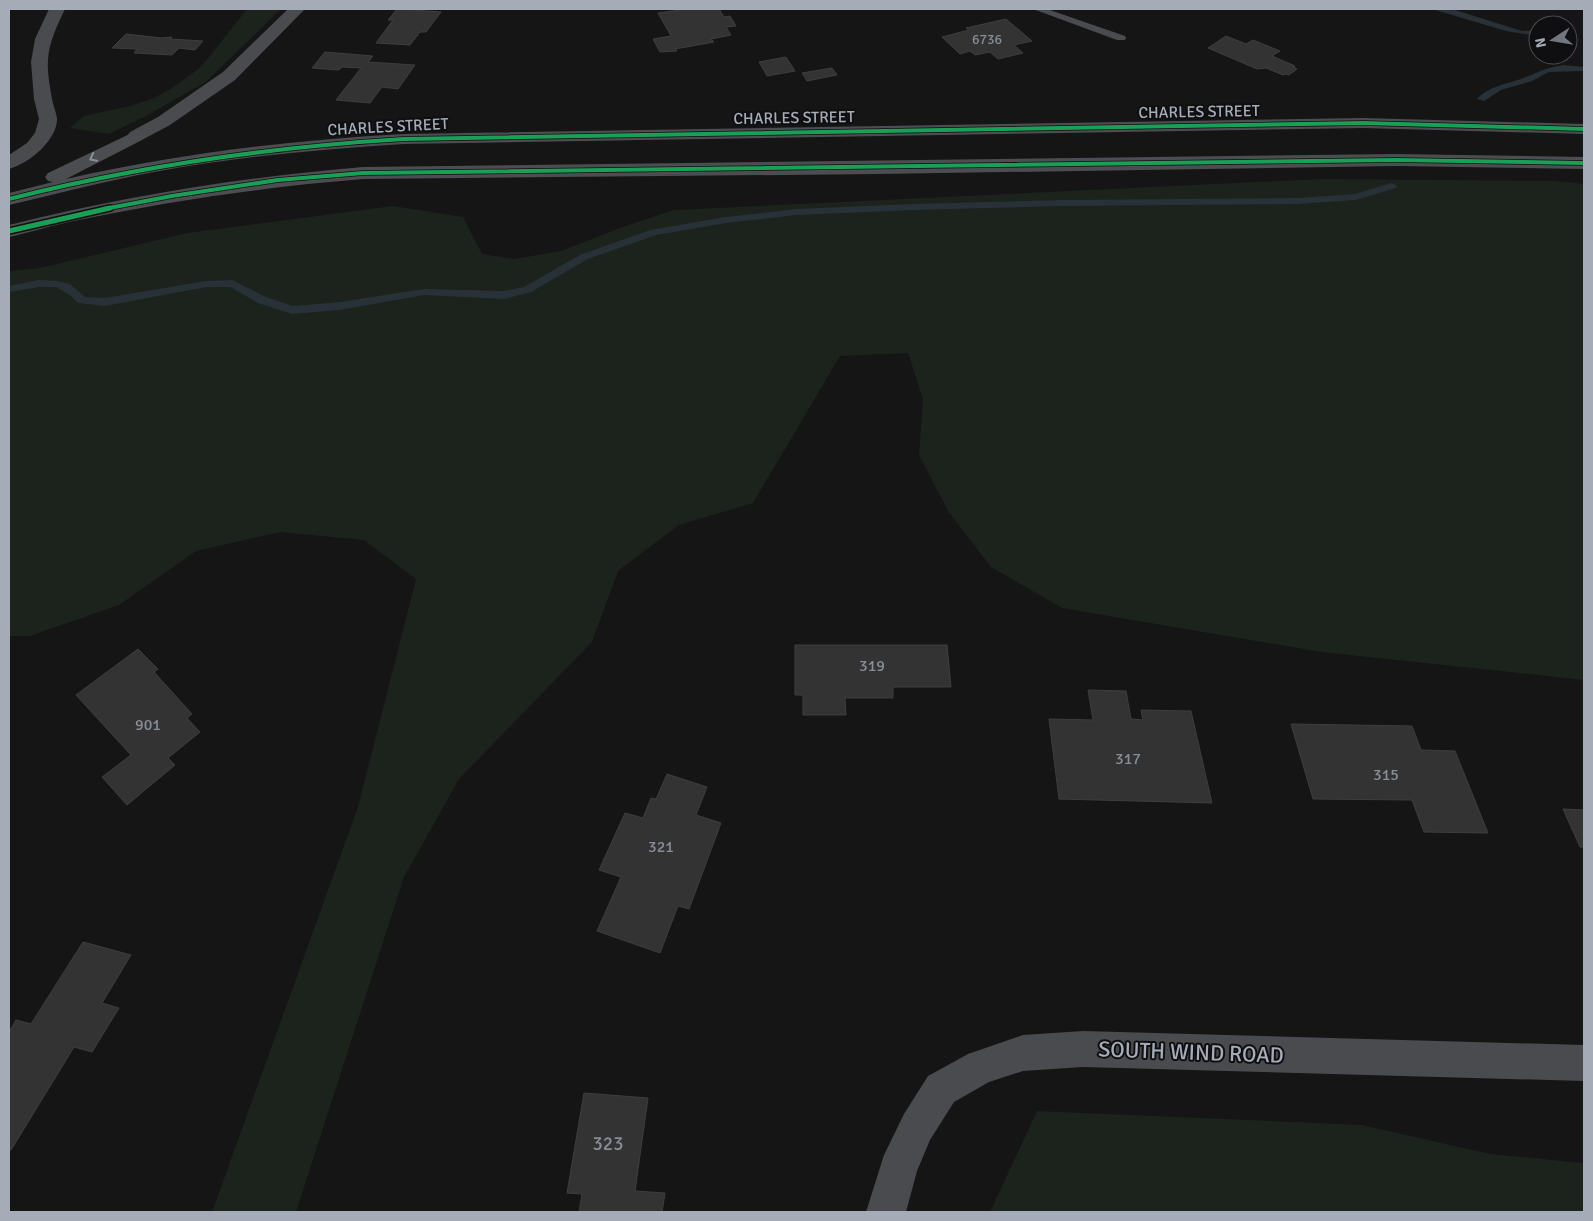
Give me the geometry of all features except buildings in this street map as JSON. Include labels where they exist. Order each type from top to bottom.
[{"type":"main road","name":"CHARLES STREET","points":[[12,198],[126,171],[238,153],[354,141],[465,136],[1363,123],[1584,129]]},
{"type":"main road","points":[[126,171],[136,136]]},
{"type":"main road","points":[[12,198],[136,136]]},
{"type":"main road","points":[[9,231],[77,214],[172,196],[278,180],[363,173],[1396,160],[1522,160],[1584,164]]},
{"type":"street","points":[[9,163],[34,147],[44,133],[48,119],[42,99],[39,62],[43,39],[57,9]]},
{"type":"street","points":[[136,136],[164,122],[229,76],[297,9]]},
{"type":"street","name":"SOUTH WIND ROAD","points":[[886,1212],[902,1160],[917,1127],[942,1089],[981,1067],[1023,1053],[1083,1049],[1584,1062]]},
{"type":"lane","points":[[1038,9],[1121,38]]},
{"type":"shaded area","points":[[247,9],[281,9],[207,81],[150,114],[109,134],[70,128],[84,116],[152,99],[172,88],[201,67]]},
{"type":"shaded area","points":[[1432,9],[1452,9],[1522,31],[1528,31],[1528,34],[1506,31]]},
{"type":"shaded area","points":[[1321,179],[1554,181],[1584,184],[1584,680],[1321,652],[1062,608],[991,567],[948,511],[919,455],[923,399],[908,353],[840,356],[753,503],[679,525],[618,571],[592,642],[459,779],[404,877],[296,1212],[212,1212],[358,807],[416,579],[364,540],[280,532],[196,551],[119,605],[30,636],[9,636],[9,271],[40,268],[187,233],[393,206],[463,217],[482,254],[514,259],[561,251],[674,210]]},
{"type":"shaded area","points":[[1037,1111],[1362,1125],[1490,1154],[1584,1163],[1584,1212],[990,1212]]},
{"type":"waterway","points":[[1481,99],[1498,88],[1529,79],[1547,70],[1563,68],[1584,69]]},
{"type":"waterway","points":[[9,289],[39,283],[57,284],[74,292],[82,300],[105,302],[206,284],[232,283],[262,300],[292,310],[340,306],[424,292],[504,295],[527,290],[584,257],[654,232],[726,220],[796,212],[913,207],[1064,203],[1298,201],[1356,197],[1392,186]]},
{"type":"cycle path","points":[[9,199],[106,176],[205,158],[304,146],[404,139],[1363,123],[1584,129]]},
{"type":"cycle path","points":[[9,231],[77,214],[172,196],[278,180],[363,173],[1396,160],[1584,163]]}]
